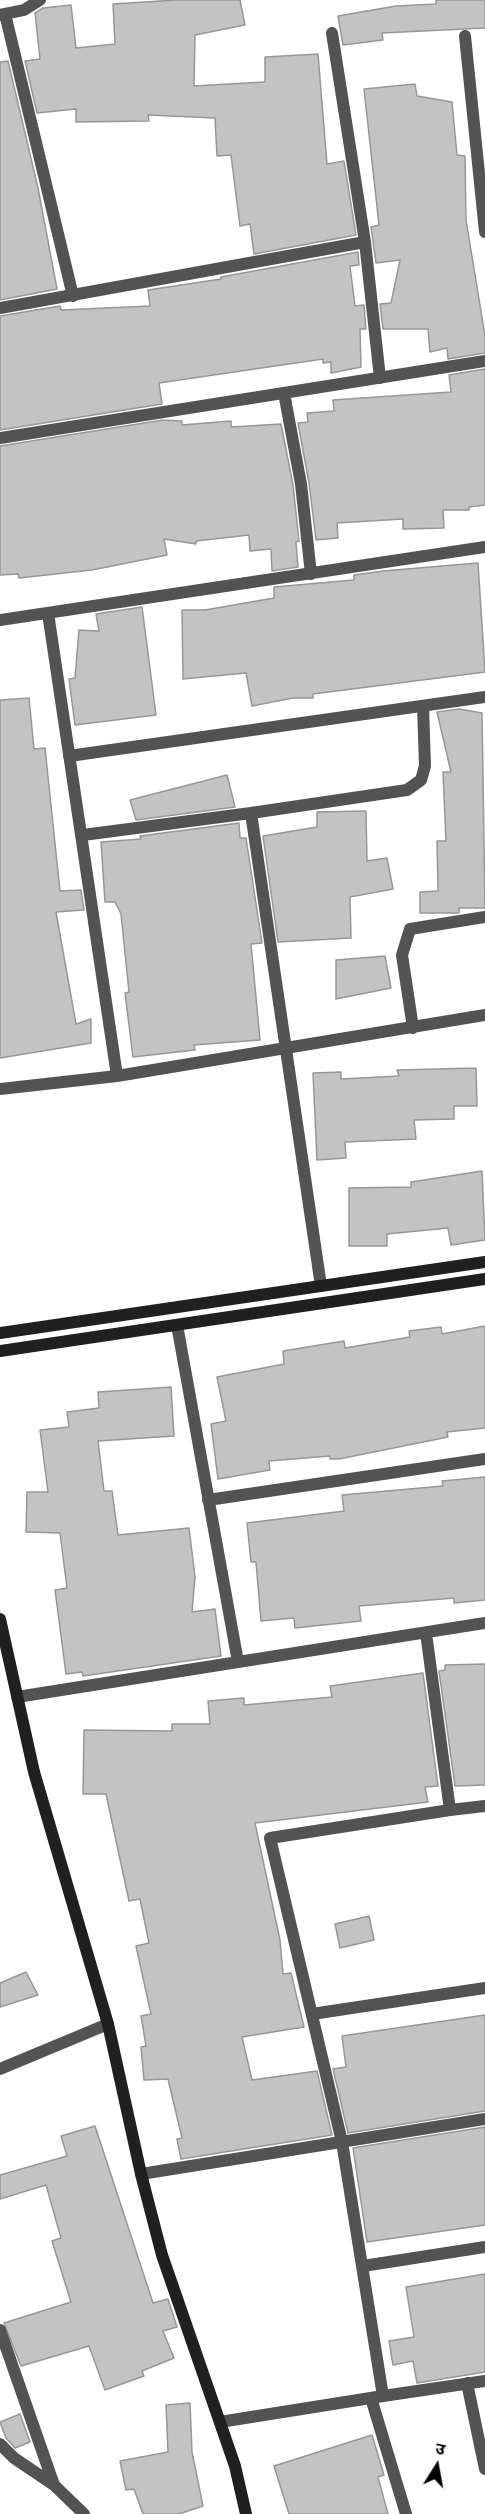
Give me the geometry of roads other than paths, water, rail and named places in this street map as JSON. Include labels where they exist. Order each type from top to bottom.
[{"type":"street","points":[[40,0],[24,10],[3,15],[73,296]]},
{"type":"street","points":[[332,33],[365,243],[380,378]]},
{"type":"street","points":[[465,36],[485,232]]},
{"type":"street","points":[[0,309],[365,243]]},
{"type":"street","points":[[0,438],[485,361]]},
{"type":"street","points":[[284,393],[301,484],[310,574]]},
{"type":"street","points":[[0,620],[485,547]]},
{"type":"street","points":[[48,613],[83,835],[117,1076]]},
{"type":"street","points":[[69,756],[485,696]]},
{"type":"street","points":[[83,835],[407,790],[421,780],[425,766],[423,705]]},
{"type":"street","points":[[251,813],[321,1286]]},
{"type":"street","points":[[413,1028],[402,955],[410,929],[485,917]]},
{"type":"street","points":[[0,1089],[117,1076],[286,1050],[485,1015]]},
{"type":"street","points":[[0,1333],[485,1262]]},
{"type":"street","points":[[0,1351],[485,1279]]},
{"type":"street","points":[[177,1325],[238,1662]]},
{"type":"street","points":[[208,1500],[485,1459]]},
{"type":"street","points":[[0,1619],[5,1661],[17,1697],[34,1772],[108,2024],[141,2174],[162,2255],[235,2466],[246,2514]]},
{"type":"street","points":[[17,1697],[485,1623]]},
{"type":"street","points":[[426,1633],[450,1810]]},
{"type":"street","points":[[406,2514],[377,2397],[363,2266],[342,2142],[270,1838],[485,1806]]},
{"type":"street","points":[[312,2014],[485,1988]]},
{"type":"street","points":[[0,2069],[108,2024]]},
{"type":"street","points":[[141,2174],[485,2119]]},
{"type":"street","points":[[363,2266],[485,2247]]},
{"type":"street","points":[[0,2330],[54,2485]]},
{"type":"street","points":[[220,2422],[485,2381]]},
{"type":"street","points":[[467,2383],[485,2469]]},
{"type":"street","points":[[0,2444],[14,2458],[54,2485],[84,2514]]}]
